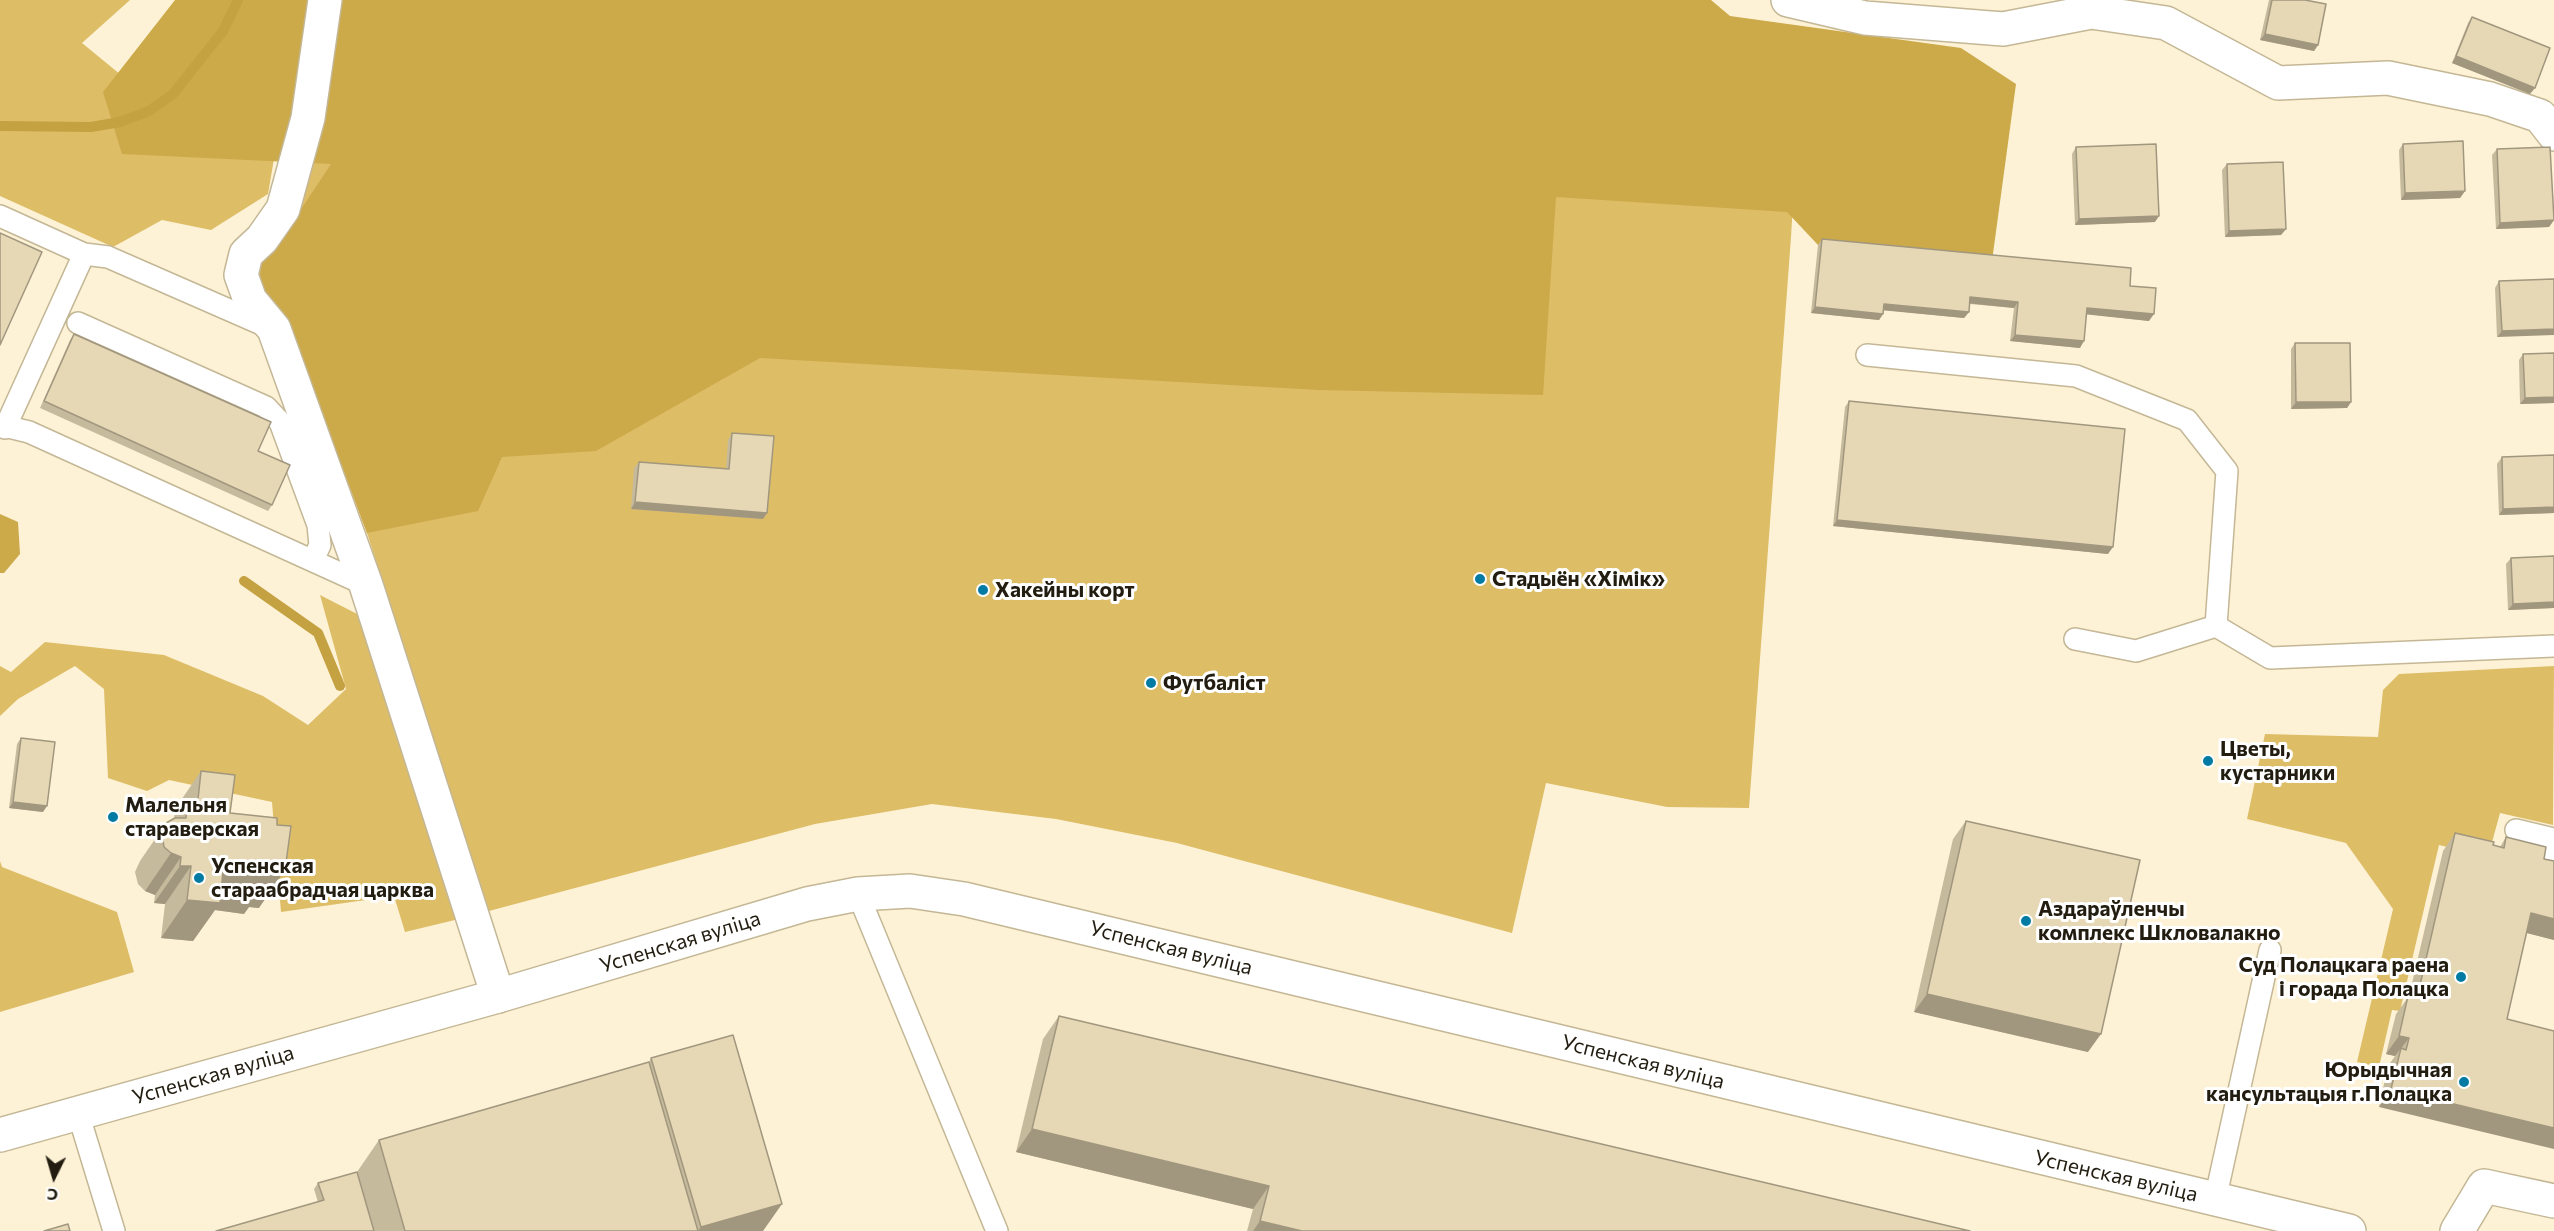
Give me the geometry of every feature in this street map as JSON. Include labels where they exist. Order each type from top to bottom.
[{"type":"main road","points":[[325,0],[308,118],[283,208],[261,239],[246,254],[241,275],[250,300],[274,329],[366,585],[498,996]]},
{"type":"main road","points":[[1788,0],[1865,18],[2003,28],[2091,12],[2166,23],[2278,83],[2388,78],[2490,99],[2540,116],[2554,134]]},
{"type":"main road","name":"Успенская вуліца","points":[[0,1135],[498,996],[807,904],[858,894],[910,891],[964,898],[2349,1231]]},
{"type":"main road","points":[[2457,1231],[2484,1186],[2554,1202]]},
{"type":"lane","points":[[0,216],[84,254],[108,257],[274,329]]},
{"type":"lane","points":[[84,254],[3,427],[28,432],[366,585]]},
{"type":"lane","points":[[78,323],[266,407],[280,422],[318,525],[320,545],[313,561]]},
{"type":"lane","points":[[1867,355],[2076,375],[2187,420],[2227,471],[2216,626]]},
{"type":"lane","points":[[2075,639],[2136,651],[2216,626],[2270,658],[2554,646]]},
{"type":"lane","points":[[2516,830],[2554,839]]},
{"type":"lane","points":[[2548,881],[2554,855]]},
{"type":"lane","points":[[858,894],[997,1231]]},
{"type":"lane","points":[[2216,1200],[2270,950]]},
{"type":"lane","points":[[78,1113],[114,1231]]},
{"type":"shaded area","points":[[0,0],[130,0],[82,43],[132,84],[301,0],[268,194],[211,230],[162,220],[113,247],[0,196]]},
{"type":"shaded area","points":[[175,0],[1711,0],[1730,16],[1961,48],[2016,84],[1992,261],[1818,245],[1787,212],[1556,197],[1543,395],[1318,390],[760,358],[596,451],[502,457],[478,511],[367,533],[284,313],[266,295],[260,276],[261,262],[274,250],[331,164],[122,154],[103,92]]},
{"type":"shaded area","points":[[1366,0],[1803,34],[1791,237],[1749,808],[1667,807],[1546,783],[1512,933],[1177,843],[1056,819],[932,804],[815,824],[489,911],[367,533],[284,313],[266,295],[260,276],[261,262],[274,250],[293,219],[322,97]]},
{"type":"shaded area","points":[[0,514],[18,522],[20,554],[4,573],[0,573]]},
{"type":"shaded area","points":[[320,595],[363,617],[459,919],[405,932],[394,896],[281,912],[272,802],[169,780],[147,791],[108,778],[104,689],[75,666],[18,699],[0,716],[0,666],[11,672],[45,642],[164,655],[263,696],[308,725],[346,689]]},
{"type":"shaded area","points":[[2554,666],[2553,825],[2500,813],[2488,857],[2439,845],[2400,1011],[2392,1010],[2379,1067],[2357,1062],[2393,909],[2346,843],[2247,819],[2265,734],[2378,737],[2383,690],[2399,674]]},
{"type":"shaded area","points":[[0,861],[2,867],[117,912],[134,972],[0,1012]]},
{"type":"building","points":[[2272,0],[2305,0],[2326,4],[2318,45],[2265,34]]},
{"type":"building","points":[[2472,17],[2550,48],[2535,88],[2456,56]]},
{"type":"building","points":[[2463,141],[2465,191],[2405,193],[2403,144]]},
{"type":"building","points":[[2156,144],[2159,216],[2079,219],[2076,147]]},
{"type":"building","points":[[2550,147],[2554,220],[2500,223],[2497,149]]},
{"type":"building","points":[[2283,162],[2286,229],[2229,231],[2227,164]]},
{"type":"building","points":[[0,233],[42,252],[0,345]]},
{"type":"building","points":[[1822,239],[2131,268],[2130,286],[2156,288],[2154,314],[2087,308],[2084,341],[2015,335],[2018,302],[1970,297],[1969,312],[1884,304],[1883,314],[1815,307]]},
{"type":"building","points":[[2554,279],[2554,329],[2502,331],[2499,281]]},
{"type":"building","points":[[74,334],[271,422],[258,451],[290,465],[272,505],[44,401]]},
{"type":"building","points":[[2295,343],[2350,343],[2351,402],[2296,402]]},
{"type":"building","points":[[2554,353],[2554,397],[2525,398],[2523,354]]},
{"type":"building","points":[[1849,401],[2125,429],[2113,547],[1837,520]]},
{"type":"building","points":[[732,433],[774,436],[767,513],[635,502],[639,462],[729,469]]},
{"type":"building","points":[[2554,455],[2554,507],[2503,509],[2502,457]]},
{"type":"building","points":[[2554,556],[2554,602],[2513,604],[2511,558]]},
{"type":"building","points":[[21,738],[55,742],[47,806],[13,802]]},
{"type":"building","points":[[201,771],[235,775],[230,813],[277,818],[277,825],[291,826],[285,870],[272,869],[271,876],[223,871],[220,903],[187,900],[191,866],[180,866],[181,857],[164,847],[162,834],[166,823],[175,818],[186,818],[187,808],[197,809]]},
{"type":"building","name":"Аздараўленчы комплекс Шкловалакно","points":[[1966,821],[2140,860],[2101,1034],[1927,994]]},
{"type":"building","name":"Суд Полацкага раена і горада Полацка","points":[[2455,833],[2494,842],[2493,845],[2504,848],[2506,837],[2546,847],[2544,859],[2554,861],[2554,919],[2531,913],[2507,1019],[2554,1031],[2554,1128],[2391,1089],[2401,1048],[2406,1050],[2409,1038],[2399,1036],[2408,996],[2417,998]]},
{"type":"building","points":[[1059,1016],[1970,1231],[1302,1231],[1260,1221],[1269,1186],[1032,1129]]},
{"type":"building","points":[[733,1035],[782,1204],[701,1227],[651,1058]]},
{"type":"building","points":[[649,1062],[698,1231],[405,1231],[379,1140]]},
{"type":"building","points":[[357,1172],[374,1231],[216,1231],[324,1200],[318,1183]]},
{"type":"building","points":[[68,1224],[70,1231],[44,1231]]},
{"type":"waterway","points":[[0,126],[91,127],[120,122],[149,111],[173,94],[223,31],[238,0]]},
{"type":"waterway","points":[[244,581],[318,633],[340,686]]},
{"type":"place","name":"Стадыён «Хімік»","points":[[1480,579]]},
{"type":"place","name":"Хакейны корт","points":[[983,590]]},
{"type":"place","name":"Футбаліст","points":[[1151,683]]},
{"type":"place","name":"Цветы, кустарники","points":[[2208,761]]},
{"type":"place","name":"Малельня стараверская","points":[[113,817]]},
{"type":"place","name":"Успенская стараабрадчая царква","points":[[199,878]]},
{"type":"place","name":"Аздараўленчы комплекс Шкловалакно","points":[[2026,921]]},
{"type":"place","name":"Суд Полацкага раена і горада Полацка","points":[[2461,977]]},
{"type":"place","name":"Юрыдычная кансультацыя г.Полацка","points":[[2464,1082]]}]
